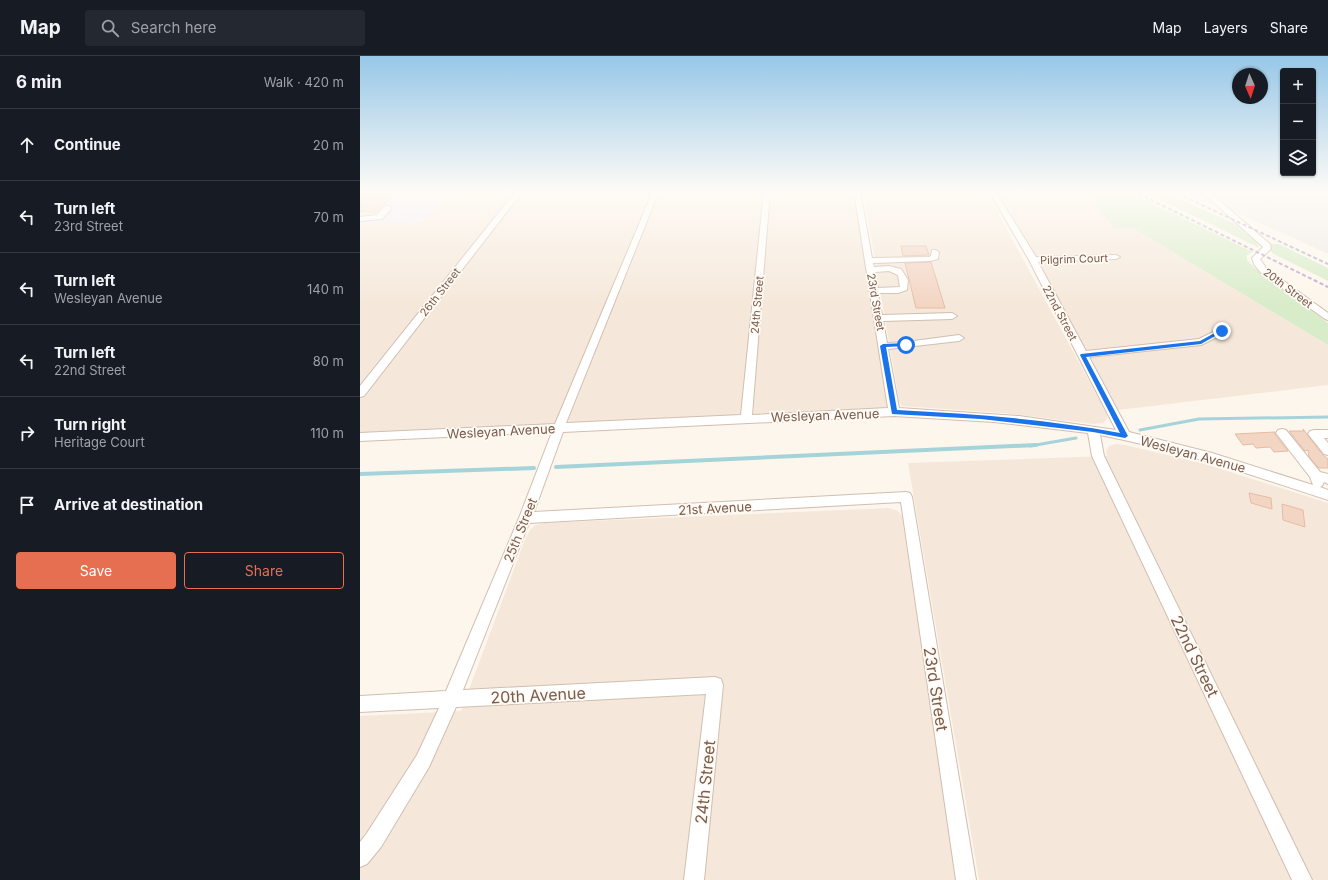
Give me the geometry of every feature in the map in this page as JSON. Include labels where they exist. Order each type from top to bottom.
[{"type":"street","name":"26th Street","points":[[360,393],[490,229]]},
{"type":"street","name":"25th Street","points":[[360,857],[374,840],[423,761],[451,700],[525,518],[559,428],[640,229]]},
{"type":"street","name":"24th Street","points":[[746,418],[763,229]]},
{"type":"street","name":"23rd Street","points":[[864,229],[894,412]]},
{"type":"street","name":"22nd Street","points":[[1014,229],[1125,436]]},
{"type":"street","name":"20th Street","points":[[1247,229],[1266,246],[1267,249],[1256,258],[1258,264],[1263,270],[1328,317]]},
{"type":"street","points":[[870,265],[930,259],[934,256],[935,252]]},
{"type":"street","name":"Pilgrim Court","points":[[1032,260],[1116,257]]},
{"type":"street","points":[[870,265],[896,269],[901,272],[905,282],[904,288],[898,290],[874,291]]},
{"type":"street","points":[[878,318],[952,316]]},
{"type":"street","points":[[1082,355],[1201,342],[1222,331]]},
{"type":"street","points":[[883,346],[906,345],[959,338]]},
{"type":"street","name":"Wesleyan Avenue","points":[[360,437],[894,412],[981,416],[1093,430],[1125,436],[1196,452],[1324,493]]},
{"type":"street","name":"22nd Street","points":[[1093,430],[1098,456],[1302,880]]},
{"type":"street","points":[[1282,433],[1316,475],[1324,493]]},
{"type":"street","points":[[1328,434],[1314,434],[1328,451]]},
{"type":"street","points":[[1316,475],[1328,479]]},
{"type":"street","name":"23rd Street","points":[[906,497],[966,880]]},
{"type":"street","name":"21st Avenue","points":[[525,518],[906,497]]},
{"type":"street","name":"24th Street","points":[[694,880],[715,685]]},
{"type":"street","name":"20th Avenue","points":[[360,704],[715,685]]},
{"type":"shaded area","points":[[360,229],[860,229],[888,404],[887,408],[883,410],[360,433]]},
{"type":"shaded area","points":[[870,229],[1007,229],[1107,414],[1107,419],[1103,423],[1093,424],[1003,413],[902,406],[899,401]]},
{"type":"shaded area","points":[[1020,229],[1135,229],[1328,345],[1328,385],[1118,410]]},
{"type":"shaded area","points":[[1274,229],[1328,229],[1328,254]]},
{"type":"shaded area","points":[[1116,444],[1205,464],[1328,503],[1328,880],[979,880],[908,463],[1107,456],[1106,451],[1109,446]]},
{"type":"shaded area","points":[[889,508],[898,511],[902,516],[956,880],[360,880],[360,716],[461,711],[526,537],[531,529],[536,525],[544,523]]},
{"type":"green space","points":[[1135,229],[1206,229],[1253,252],[1247,255],[1247,260],[1255,268],[1328,323],[1328,345]]},
{"type":"green space","points":[[1222,229],[1241,229],[1256,242],[1259,248]]},
{"type":"green space","points":[[1270,244],[1279,244],[1328,268],[1328,281],[1272,253]]},
{"type":"building","points":[[901,246],[926,246],[929,255],[903,256]]},
{"type":"building","points":[[931,262],[945,308],[916,308],[905,263]]},
{"type":"building","points":[[1303,429],[1323,455],[1328,459],[1328,468],[1319,468],[1309,457],[1308,450],[1305,451],[1289,431],[1304,431]]},
{"type":"building","points":[[1275,432],[1288,451],[1274,452],[1270,447],[1256,448],[1253,444],[1243,445],[1235,434]]},
{"type":"building","points":[[1249,493],[1271,498],[1272,509],[1251,503]]},
{"type":"building","points":[[1282,504],[1303,510],[1305,527],[1283,520]]},
{"type":"waterway","points":[[1140,430],[1199,419],[1328,417]]},
{"type":"waterway","points":[[1036,445],[1076,438]]},
{"type":"waterway","points":[[556,467],[1036,445]]},
{"type":"waterway","points":[[1030,446],[1036,445]]},
{"type":"waterway","points":[[360,474],[534,468]]},
{"type":"railway","points":[[1211,229],[1328,287]]},
{"type":"railway","points":[[1254,229],[1328,264]]},
{"type":"route","points":[[906,345],[883,346],[894,412],[981,416],[1093,430],[1125,436],[1082,355],[1201,342],[1222,331]]}]
